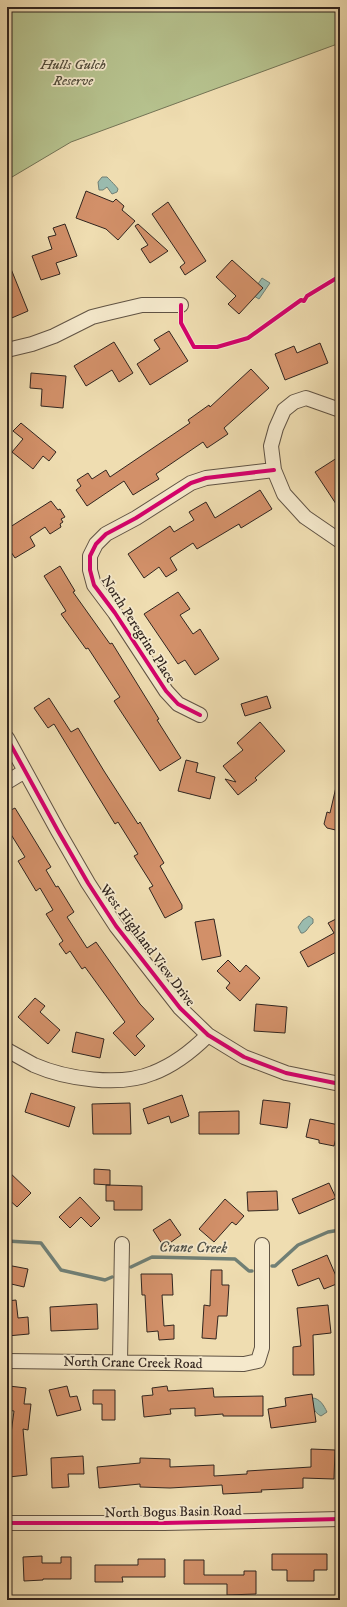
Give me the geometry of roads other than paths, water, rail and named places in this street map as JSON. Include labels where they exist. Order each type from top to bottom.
[{"type":"street","points":[[7,350],[32,344],[54,336],[92,317],[142,305],[181,305]]},
{"type":"street","points":[[340,410],[306,398],[294,402],[284,410],[276,428],[271,446],[274,470],[284,494],[305,517],[340,542]]},
{"type":"street","name":"North Peregrine Place","points":[[200,715],[178,704],[166,691],[115,613],[94,585],[90,570],[90,556],[96,544],[106,534],[136,518],[191,483],[206,478],[274,470]]},
{"type":"street","name":"West Highland View Drive","points":[[7,738],[88,883],[116,926],[180,1008],[208,1035],[244,1057],[286,1073],[340,1084]]},
{"type":"street","points":[[7,782],[25,772]]},
{"type":"street","points":[[7,1050],[35,1065],[77,1078],[123,1080],[152,1074],[178,1061],[197,1047],[208,1035]]},
{"type":"street","points":[[120,1362],[122,1244]]},
{"type":"street","name":"North Crane Creek Road","points":[[7,1361],[244,1364],[258,1361],[262,1348],[262,1244]]},
{"type":"street","name":"North Bogus Basin Road","points":[[7,1523],[164,1523],[340,1519]]},
{"type":"waterway","name":"Crane Creek","points":[[272,1266],[275,1266],[298,1245],[328,1232],[340,1230]]},
{"type":"waterway","name":"Crane Creek","points":[[7,1241],[41,1243],[61,1270],[105,1280],[112,1277]]},
{"type":"waterway","name":"Crane Creek","points":[[131,1267],[152,1257],[235,1259],[249,1271],[252,1271]]},
{"type":"park label","name":"Hulls Gulch Reserve","points":[[73,72]]}]
